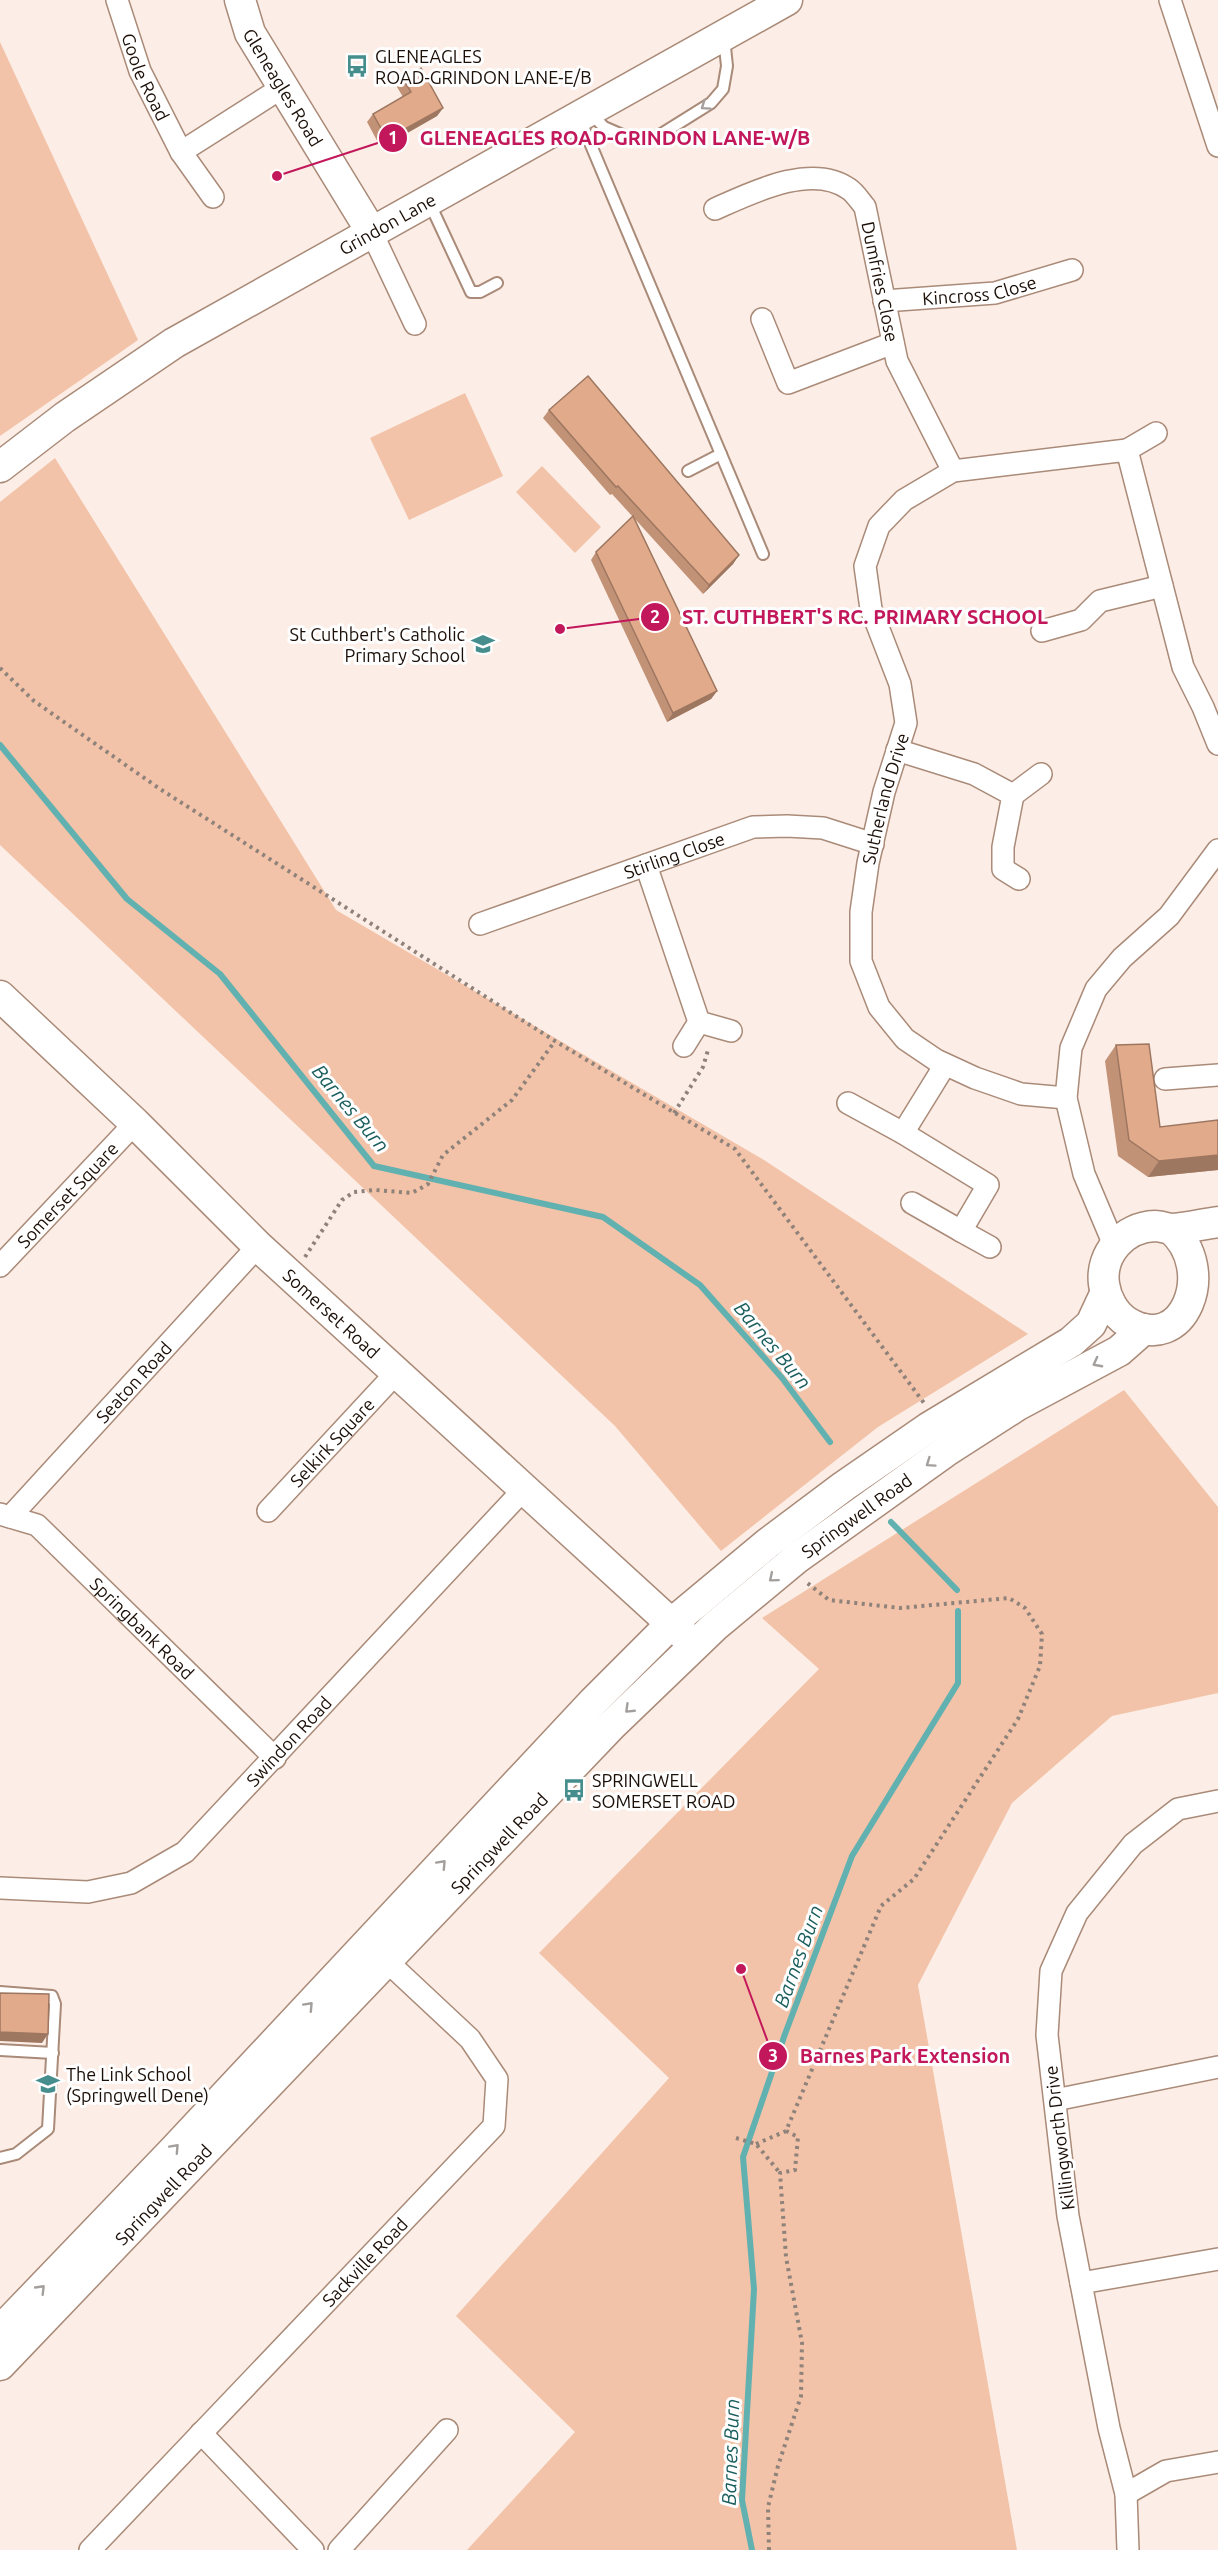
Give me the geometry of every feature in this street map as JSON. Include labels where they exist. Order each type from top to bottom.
[{"type":"main road","name":"Gleneagles Road","points":[[240,0],[250,33],[371,231]]},
{"type":"main road","name":"Grindon Lane","points":[[0,467],[65,417],[174,343],[787,0]]},
{"type":"main road","name":"Somerset Road","points":[[0,996],[135,1123],[258,1246],[525,1488],[694,1646]]},
{"type":"main road","points":[[1171,1229],[1218,1222]]},
{"type":"main road","points":[[1105,1294],[1116,1313],[1127,1322],[1144,1329],[1158,1330],[1180,1323],[1198,1307],[1212,1273],[1205,1266],[1196,1247],[1187,1238],[1171,1229],[1155,1226],[1138,1229],[1114,1245]]},
{"type":"main road","name":"Springwell Road","points":[[0,2365],[377,1952],[593,1702],[672,1623],[768,1543],[844,1486],[938,1423],[1071,1342],[1091,1323],[1105,1294],[1104,1267],[1114,1245]]},
{"type":"main road","name":"Springwell Road","points":[[0,2331],[377,1952],[694,1646],[786,1567],[945,1452],[1018,1405],[1119,1351],[1144,1329]]},
{"type":"street","name":"Goole Road","points":[[117,0],[140,71],[181,152],[213,197]]},
{"type":"street","points":[[1170,0],[1218,146]]},
{"type":"street","points":[[181,152],[283,87]]},
{"type":"street","name":"Dumfries Close","points":[[715,209],[768,185],[820,178],[849,188],[865,207],[897,361],[953,471]]},
{"type":"street","points":[[371,231],[415,324]]},
{"type":"street","name":"Kincross Close","points":[[884,301],[995,293],[1072,270]]},
{"type":"street","points":[[762,319],[788,383],[893,343]]},
{"type":"street","points":[[1156,433],[1127,450],[1183,667],[1218,744]]},
{"type":"street","name":"Sutherland Drive","points":[[1066,1098],[1021,1094],[945,1065],[905,1039],[879,1007],[861,961],[861,912],[873,844],[884,792],[906,723],[900,684],[871,609],[865,566],[879,526],[904,500],[953,471],[1127,450]]},
{"type":"street","points":[[1042,631],[1081,620],[1100,601],[1162,586]]},
{"type":"street","points":[[897,750],[974,774],[1013,795]]},
{"type":"street","points":[[1019,879],[1003,869],[1003,847],[1013,795],[1041,774]]},
{"type":"street","name":"Stirling Close","points":[[480,924],[753,827],[824,828],[873,844]]},
{"type":"street","points":[[1114,1245],[1084,1173],[1066,1098],[1071,1048],[1096,989],[1122,958],[1169,916],[1218,853]]},
{"type":"street","points":[[646,865],[715,1027],[684,1046]]},
{"type":"street","points":[[903,1133],[945,1065]]},
{"type":"street","points":[[1165,1079],[1218,1076]]},
{"type":"street","points":[[848,1103],[903,1133],[988,1185],[961,1231]]},
{"type":"street","name":"Somerset Square","points":[[0,1266],[135,1123]]},
{"type":"street","points":[[912,1203],[990,1247]]},
{"type":"street","name":"Seaton Road","points":[[5,1516],[258,1246]]},
{"type":"street","name":"Selkirk Square","points":[[268,1511],[396,1372]]},
{"type":"street","name":"Swindon Road","points":[[0,1888],[88,1892],[131,1882],[185,1852],[525,1488]]},
{"type":"street","name":"Springbank Road","points":[[5,1516],[37,1525],[275,1758]]},
{"type":"street","name":"Killingworth Drive","points":[[1128,2550],[1126,2494],[1109,2428],[1068,2216],[1047,2035],[1051,1971],[1077,1913],[1133,1844],[1178,1809],[1218,1801]]},
{"type":"street","name":"Sackville Road","points":[[90,2550],[494,2126],[497,2079],[470,2038],[377,1952]]},
{"type":"street","points":[[1055,2100],[1218,2067]]},
{"type":"street","points":[[1081,2283],[1218,2259]]},
{"type":"street","points":[[339,2550],[447,2430]]},
{"type":"street","points":[[201,2433],[313,2550]]},
{"type":"street","points":[[1126,2494],[1166,2471],[1218,2462]]},
{"type":"lane","points":[[583,114],[627,137],[655,138],[711,103],[723,89],[727,66],[723,35]]},
{"type":"lane","points":[[583,114],[764,554]]},
{"type":"lane","points":[[429,201],[471,292],[480,292],[497,283]]},
{"type":"lane","points":[[688,471],[721,454]]},
{"type":"lane","points":[[0,1992],[52,1996],[55,2004],[48,2129],[16,2154],[0,2158]]},
{"type":"lane","points":[[0,2050],[53,2053]]},
{"type":"path","points":[[0,668],[34,701],[160,789],[555,1041],[735,1149],[938,1423]]},
{"type":"path","points":[[674,1113],[703,1067],[715,1027]]},
{"type":"path","points":[[292,1277],[342,1200],[354,1192],[375,1190],[412,1193],[428,1184],[443,1155],[512,1100],[555,1041]]},
{"type":"path","points":[[756,2144],[786,2131],[881,1906],[914,1879],[1018,1719],[1040,1666],[1042,1634],[1026,1608],[1009,1598],[900,1608],[829,1600],[786,1567]]},
{"type":"path","points":[[780,2173],[795,2170],[798,2138],[786,2131]]},
{"type":"path","points":[[736,2138],[756,2144],[780,2173],[786,2257],[802,2343],[801,2396],[778,2466],[768,2507],[769,2550]]},
{"type":"shaded area","points":[[0,42],[138,340],[0,436]]},
{"type":"shaded area","points":[[465,393],[503,476],[409,520],[370,438]]},
{"type":"shaded area","points":[[55,458],[336,910],[764,1160],[1028,1334],[878,1427],[721,1551],[615,1426],[0,845],[0,502]]},
{"type":"shaded area","points":[[542,466],[601,527],[575,553],[516,492]]},
{"type":"shaded area","points":[[1124,1390],[1218,1507],[1218,1693],[1112,1716],[1012,1803],[918,1985],[1017,2550],[467,2550],[575,2432],[456,2316],[669,2078],[539,1953],[819,1669],[762,1618]]},
{"type":"building","points":[[421,68],[443,108],[387,139],[373,114],[411,92],[403,79]]},
{"type":"building","points":[[588,376],[739,555],[709,585],[618,486],[616,487],[549,410]]},
{"type":"building","points":[[633,516],[717,691],[673,713],[596,552]]},
{"type":"building","points":[[1149,1044],[1160,1127],[1218,1120],[1218,1155],[1159,1161],[1129,1140],[1116,1045]]},
{"type":"building","points":[[0,1993],[49,1994],[48,2034],[0,2032]]},
{"type":"waterway","name":"Barnes Burn","points":[[0,745],[127,899],[220,974],[374,1166],[603,1217],[700,1285],[782,1378],[830,1442]]},
{"type":"waterway","points":[[891,1522],[957,1590]]},
{"type":"waterway","name":"Barnes Burn","points":[[752,2550],[742,2500],[754,2289],[743,2157],[785,2034],[852,1856],[958,1683],[958,1611]]},
{"type":"place","name":"GLENEAGLES ROAD-GRINDON LANE-E/B","points":[[357,66]]},
{"type":"place","name":"GLENEAGLES ROAD-GRINDON LANE-W/B","points":[[277,176]]},
{"type":"place","name":"ST. CUTHBERT'S RC. PRIMARY SCHOOL","points":[[560,629]]},
{"type":"place","name":"St Cuthbert's Catholic Primary School","points":[[483,644]]},
{"type":"place","name":"SPRINGWELL SOMERSET ROAD","points":[[574,1790]]},
{"type":"place","name":"Barnes Park Extension","points":[[741,1969]]},
{"type":"place","name":"The Link School (Springwell Dene)","points":[[48,2084]]}]
